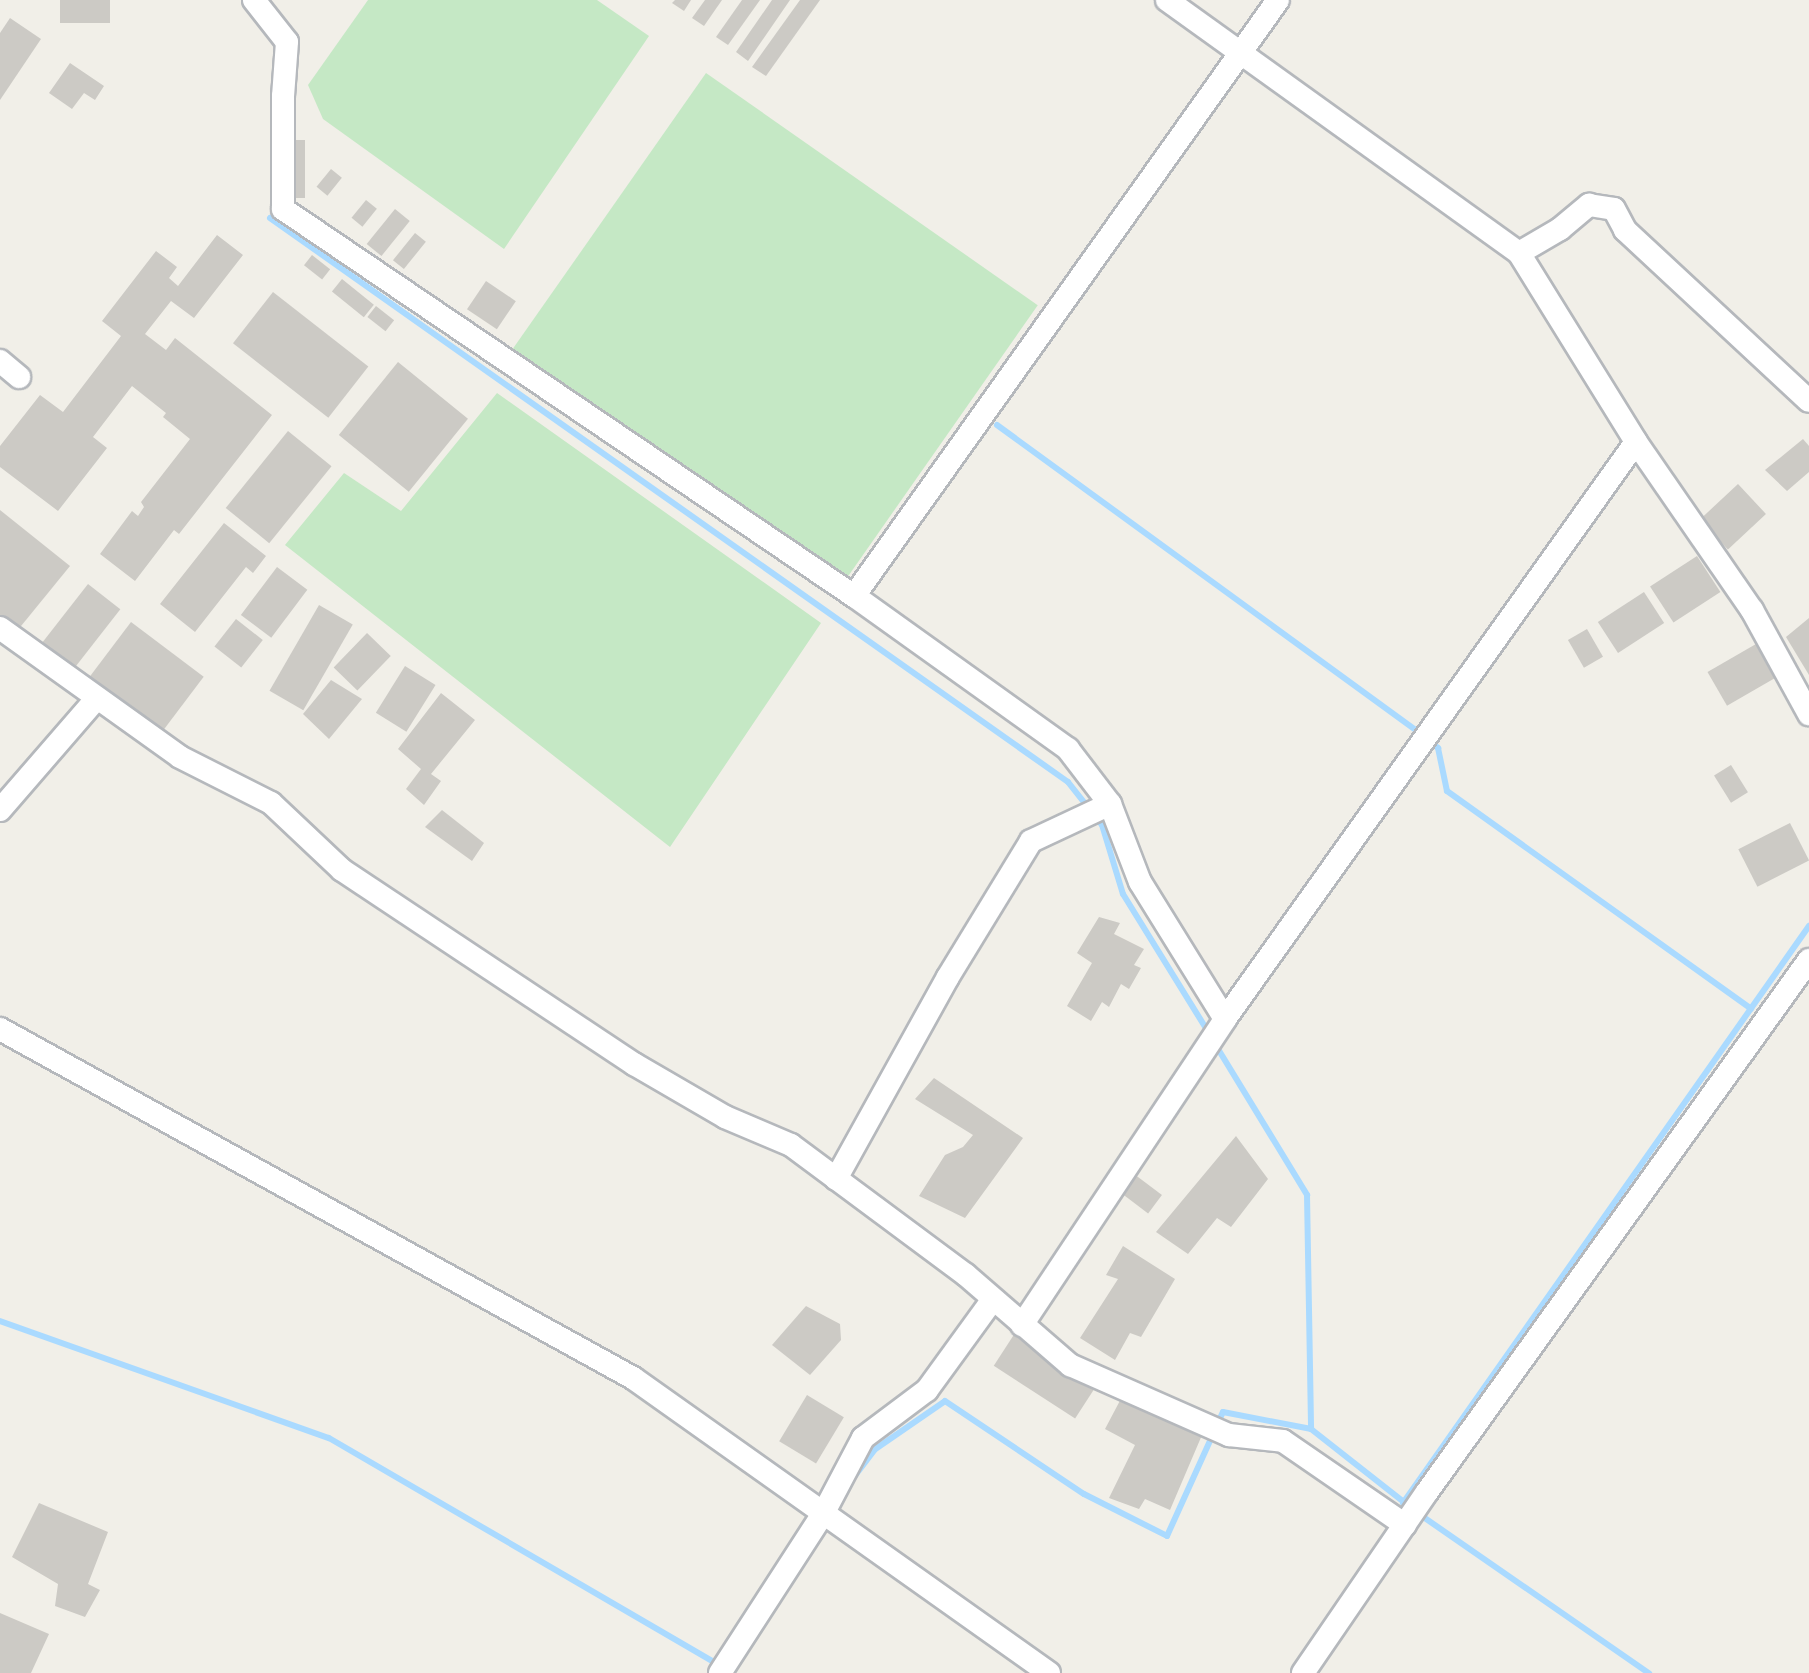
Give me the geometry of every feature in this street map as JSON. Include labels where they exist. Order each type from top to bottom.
[{"type":"street","points":[[254,0],[287,42],[283,96],[283,209],[854,596],[1068,749],[1110,804],[1140,882],[1225,1019]]},
{"type":"street","points":[[1167,0],[1519,253],[1636,442],[1752,610],[1809,714]]},
{"type":"street","points":[[854,596],[1278,0]]},
{"type":"street","points":[[1519,253],[1560,229],[1589,205],[1614,209],[1625,230],[1809,401]]},
{"type":"street","points":[[0,361],[19,377]]},
{"type":"street","points":[[1022,1325],[1225,1019],[1636,442]]},
{"type":"street","points":[[0,628],[180,757],[271,803],[342,870],[634,1064],[725,1117],[791,1145],[993,1299],[1070,1365],[1229,1435],[1283,1441],[1407,1522]]},
{"type":"street","points":[[0,810],[96,699]]},
{"type":"street","points":[[836,1179],[948,977],[1031,841],[1110,804]]},
{"type":"street","points":[[1303,1673],[1423,1499],[1809,960]]},
{"type":"street","points":[[0,1029],[633,1378],[1049,1673]]},
{"type":"street","points":[[720,1673],[823,1514],[863,1438],[927,1390],[993,1299]]},
{"type":"green space","points":[[368,0],[597,0],[649,36],[504,249],[323,119],[308,85]]},
{"type":"green space","points":[[706,73],[1038,305],[844,582],[512,350]]},
{"type":"green space","points":[[497,393],[821,623],[670,847],[285,545],[344,473],[401,511]]},
{"type":"building","points":[[60,0],[110,0],[110,23],[60,23]]},
{"type":"building","points":[[675,0],[691,0],[684,11],[672,3]]},
{"type":"building","points":[[705,0],[722,0],[704,26],[692,18]]},
{"type":"building","points":[[742,0],[760,0],[728,45],[716,37]]},
{"type":"building","points":[[772,0],[790,0],[748,61],[736,52]]},
{"type":"building","points":[[800,0],[820,0],[766,76],[752,67]]},
{"type":"building","points":[[10,18],[41,39],[0,100],[0,33]]},
{"type":"building","points":[[70,63],[104,86],[95,100],[84,93],[72,109],[49,93]]},
{"type":"building","points":[[291,140],[305,140],[305,198],[291,198]]},
{"type":"building","points":[[331,169],[342,178],[327,196],[317,187]]},
{"type":"building","points":[[366,200],[377,209],[362,227],[352,218]]},
{"type":"building","points":[[395,209],[410,221],[381,256],[367,244]]},
{"type":"building","points":[[415,233],[426,242],[404,269],[393,260]]},
{"type":"building","points":[[217,235],[243,255],[194,318],[171,301],[145,334],[166,350],[175,338],[272,415],[179,534],[174,530],[135,581],[100,554],[132,511],[138,516],[144,507],[141,502],[190,439],[163,417],[166,413],[132,386],[93,437],[107,448],[58,511],[0,467],[0,446],[40,395],[63,412],[121,336],[102,321],[156,251],[177,267],[169,278],[178,286]]},
{"type":"building","points":[[312,255],[330,269],[322,279],[304,265]]},
{"type":"building","points":[[342,279],[374,305],[364,317],[332,291]]},
{"type":"building","points":[[486,281],[516,301],[497,329],[467,309]]},
{"type":"building","points":[[273,292],[368,366],[328,418],[233,343]]},
{"type":"building","points":[[376,306],[394,320],[386,331],[367,317]]},
{"type":"building","points":[[398,362],[468,419],[409,492],[339,435]]},
{"type":"building","points":[[288,431],[332,466],[269,543],[226,508]]},
{"type":"building","points":[[1803,439],[1809,446],[1809,472],[1787,491],[1765,470]]},
{"type":"building","points":[[1738,484],[1766,514],[1728,549],[1700,519]]},
{"type":"building","points":[[0,510],[70,566],[17,631],[0,617]]},
{"type":"building","points":[[224,523],[266,556],[253,573],[246,567],[195,632],[160,604]]},
{"type":"building","points":[[1697,556],[1720,592],[1673,623],[1650,586]]},
{"type":"building","points":[[277,567],[307,590],[271,638],[241,615]]},
{"type":"building","points":[[88,584],[120,609],[73,670],[41,645]]},
{"type":"building","points":[[1644,592],[1664,623],[1618,653],[1598,622]]},
{"type":"building","points":[[319,605],[353,624],[303,710],[270,691]]},
{"type":"building","points":[[1809,618],[1809,675],[1786,637]]},
{"type":"building","points":[[236,619],[263,640],[241,668],[214,647]]},
{"type":"building","points":[[131,622],[204,677],[162,732],[89,677]]},
{"type":"building","points":[[1587,629],[1603,657],[1584,668],[1568,640]]},
{"type":"building","points":[[367,633],[391,656],[357,690],[334,668]]},
{"type":"building","points":[[1756,644],[1776,678],[1727,706],[1708,672]]},
{"type":"building","points":[[405,666],[436,685],[406,732],[376,713]]},
{"type":"building","points":[[331,680],[362,699],[329,739],[303,714]]},
{"type":"building","points":[[441,693],[475,720],[431,774],[441,781],[424,805],[406,789],[421,769],[398,749]]},
{"type":"building","points":[[1731,765],[1748,792],[1731,803],[1714,776]]},
{"type":"building","points":[[442,810],[484,843],[472,861],[425,827]]},
{"type":"building","points":[[1790,823],[1809,860],[1757,887],[1738,849]]},
{"type":"building","points":[[1099,917],[1120,923],[1114,934],[1144,949],[1134,965],[1141,968],[1129,989],[1121,984],[1109,1007],[1102,1002],[1091,1021],[1067,1006],[1092,963],[1077,953]]},
{"type":"building","points":[[934,1078],[1023,1138],[965,1218],[919,1196],[945,1155],[963,1147],[973,1135],[915,1099]]},
{"type":"building","points":[[1236,1136],[1268,1179],[1231,1227],[1217,1218],[1188,1254],[1156,1232]]},
{"type":"building","points":[[1134,1174],[1162,1195],[1148,1213],[1120,1192]]},
{"type":"building","points":[[1123,1246],[1175,1279],[1141,1337],[1130,1333],[1115,1360],[1080,1338],[1118,1279],[1106,1275]]},
{"type":"building","points":[[806,1306],[840,1324],[841,1340],[810,1375],[772,1345]]},
{"type":"building","points":[[1015,1333],[1096,1386],[1075,1419],[994,1366]]},
{"type":"building","points":[[1124,1393],[1205,1428],[1170,1510],[1145,1499],[1139,1509],[1109,1498],[1135,1445],[1105,1429]]},
{"type":"building","points":[[807,1395],[844,1417],[816,1463],[779,1441]]},
{"type":"building","points":[[39,1503],[108,1532],[88,1584],[100,1590],[85,1617],[55,1606],[58,1584],[12,1557]]},
{"type":"building","points":[[0,1613],[49,1634],[31,1673],[0,1673]]},
{"type":"waterway","points":[[270,218],[1068,782],[1102,825],[1123,894],[1210,1035]]},
{"type":"waterway","points":[[997,425],[1421,734]]},
{"type":"waterway","points":[[1430,741],[1438,748],[1447,791],[1751,1009]]},
{"type":"waterway","points":[[1403,1503],[1809,926]]},
{"type":"waterway","points":[[1215,1044],[1307,1195],[1311,1429],[1410,1507]]},
{"type":"waterway","points":[[0,1321],[329,1438],[719,1665]]},
{"type":"waterway","points":[[854,1477],[874,1450],[945,1401],[1084,1494],[1167,1536],[1213,1434]]},
{"type":"waterway","points":[[1218,1423],[1223,1412],[1311,1429]]},
{"type":"waterway","points":[[1419,1514],[1649,1673]]}]
